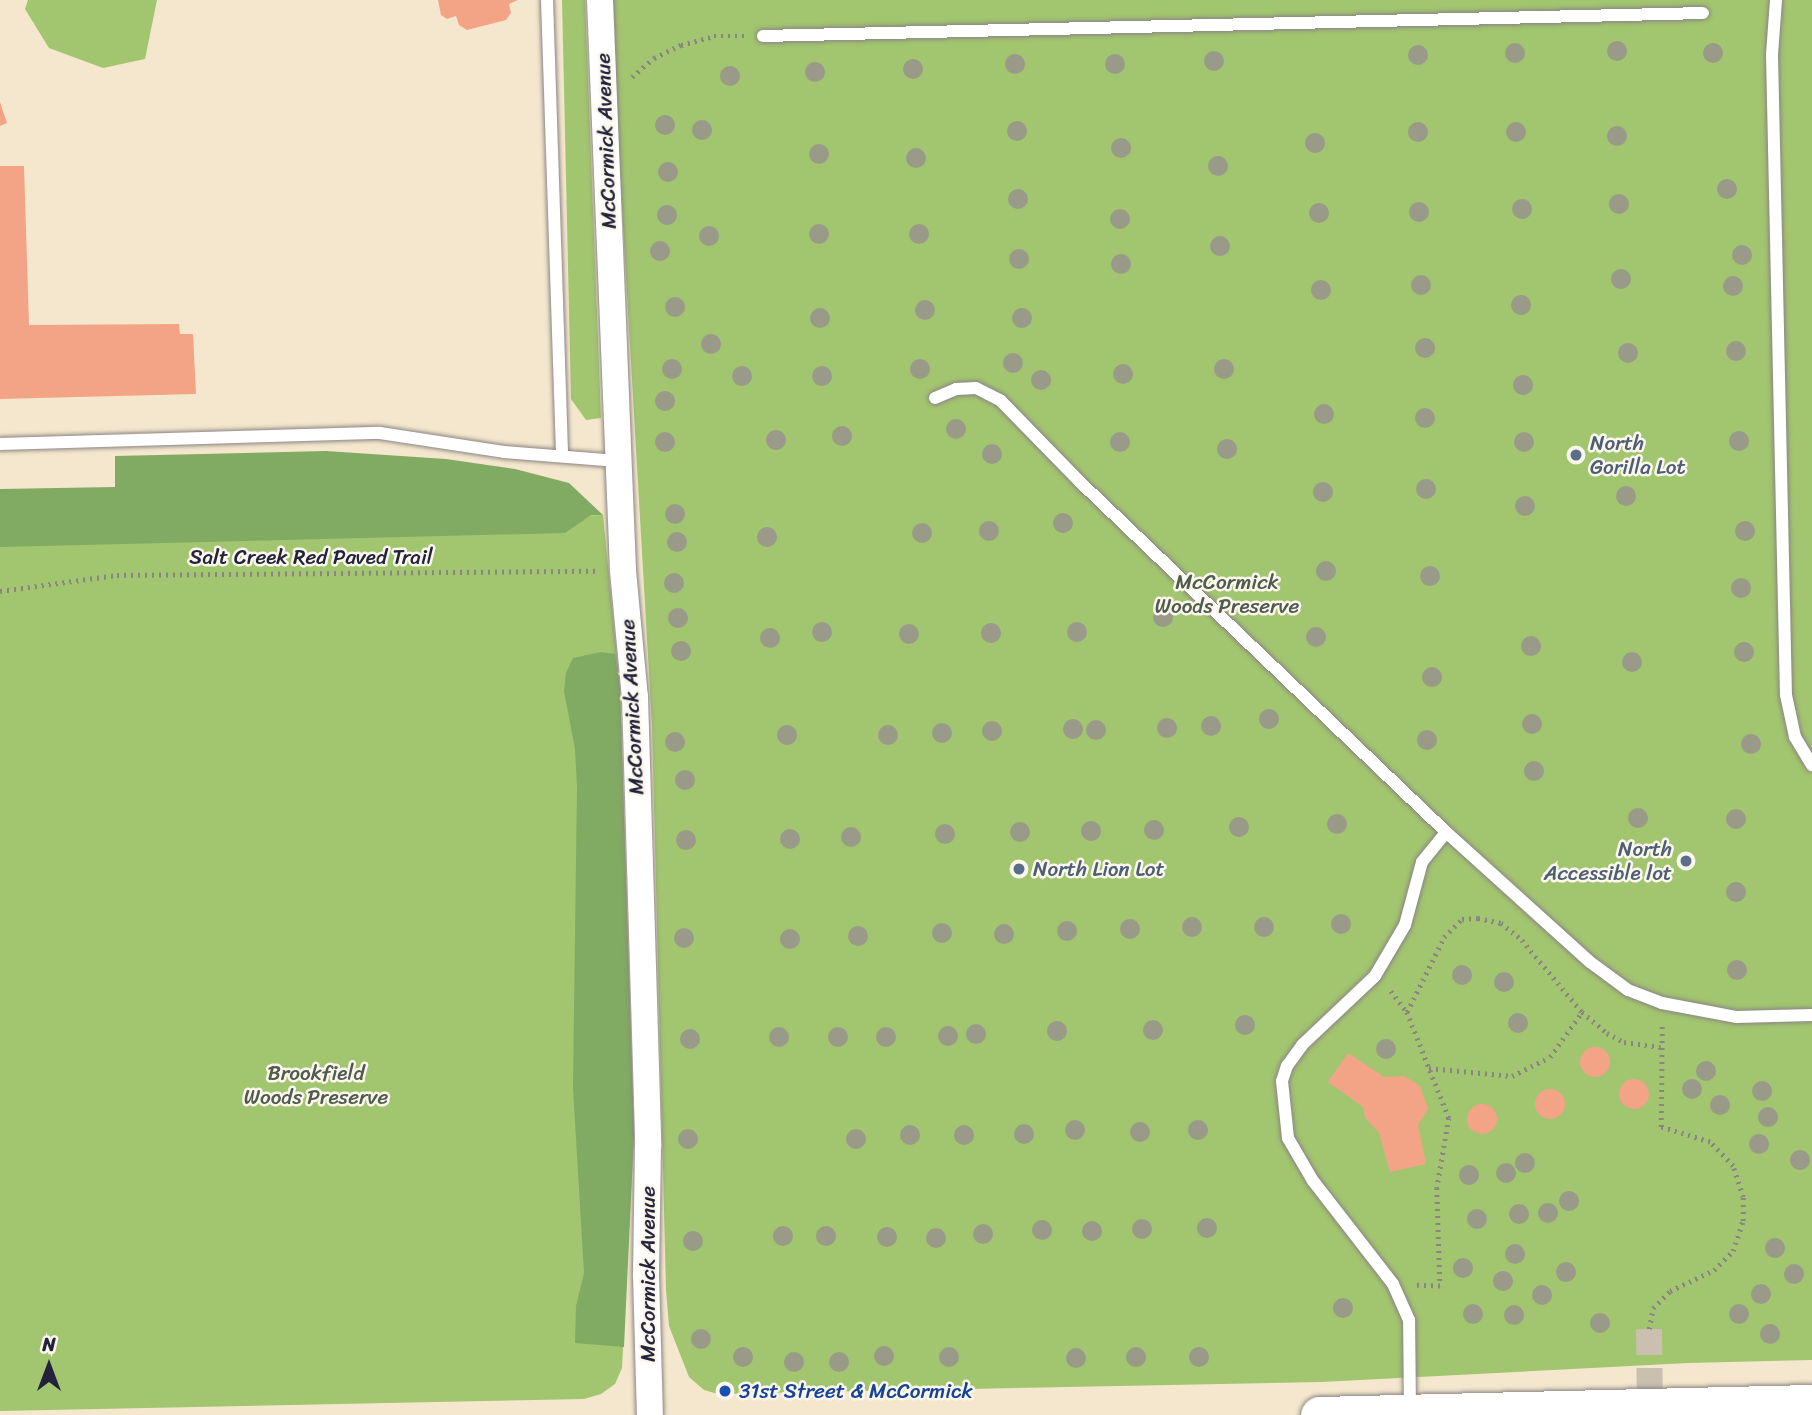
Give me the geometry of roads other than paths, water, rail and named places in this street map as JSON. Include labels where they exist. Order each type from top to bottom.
[{"type":"main road","points":[[1319,1415],[1812,1403]]},
{"type":"street","name":"McCormick Avenue","points":[[600,0],[623,570],[635,711],[648,1146],[646,1275],[650,1415]]},
{"type":"lane","points":[[547,0],[562,456]]},
{"type":"lane","points":[[1776,0],[1772,55],[1785,673],[1788,714],[1795,737],[1812,765]]},
{"type":"lane","points":[[763,36],[1703,13]]},
{"type":"lane","points":[[935,398],[956,389],[976,388],[1001,401],[1079,481],[1446,832],[1590,962],[1628,990],[1662,1003],[1735,1017],[1812,1015]]},
{"type":"lane","points":[[0,444],[380,433],[504,452],[618,461]]},
{"type":"lane","points":[[1410,1413],[1409,1320],[1393,1284],[1313,1181],[1288,1138],[1282,1105],[1282,1081],[1287,1066],[1302,1045],[1375,976],[1405,925],[1422,862],[1446,832]]},
{"type":"tunnel","points":[[1649,1329],[1650,1415]]},
{"type":"place","name":"North Gorilla Lot","points":[[1576,455]]},
{"type":"place","name":"North Accessible lot","points":[[1686,861]]},
{"type":"place","name":"North Lion Lot","points":[[1019,869]]},
{"type":"place","name":"31st Street & McCormick","points":[[725,1391]]},
{"type":"park label","name":"McCormick Woods Preserve","points":[[1227,594]]},
{"type":"park label","name":"Brookfield Woods Preserve","points":[[316,1085]]}]
